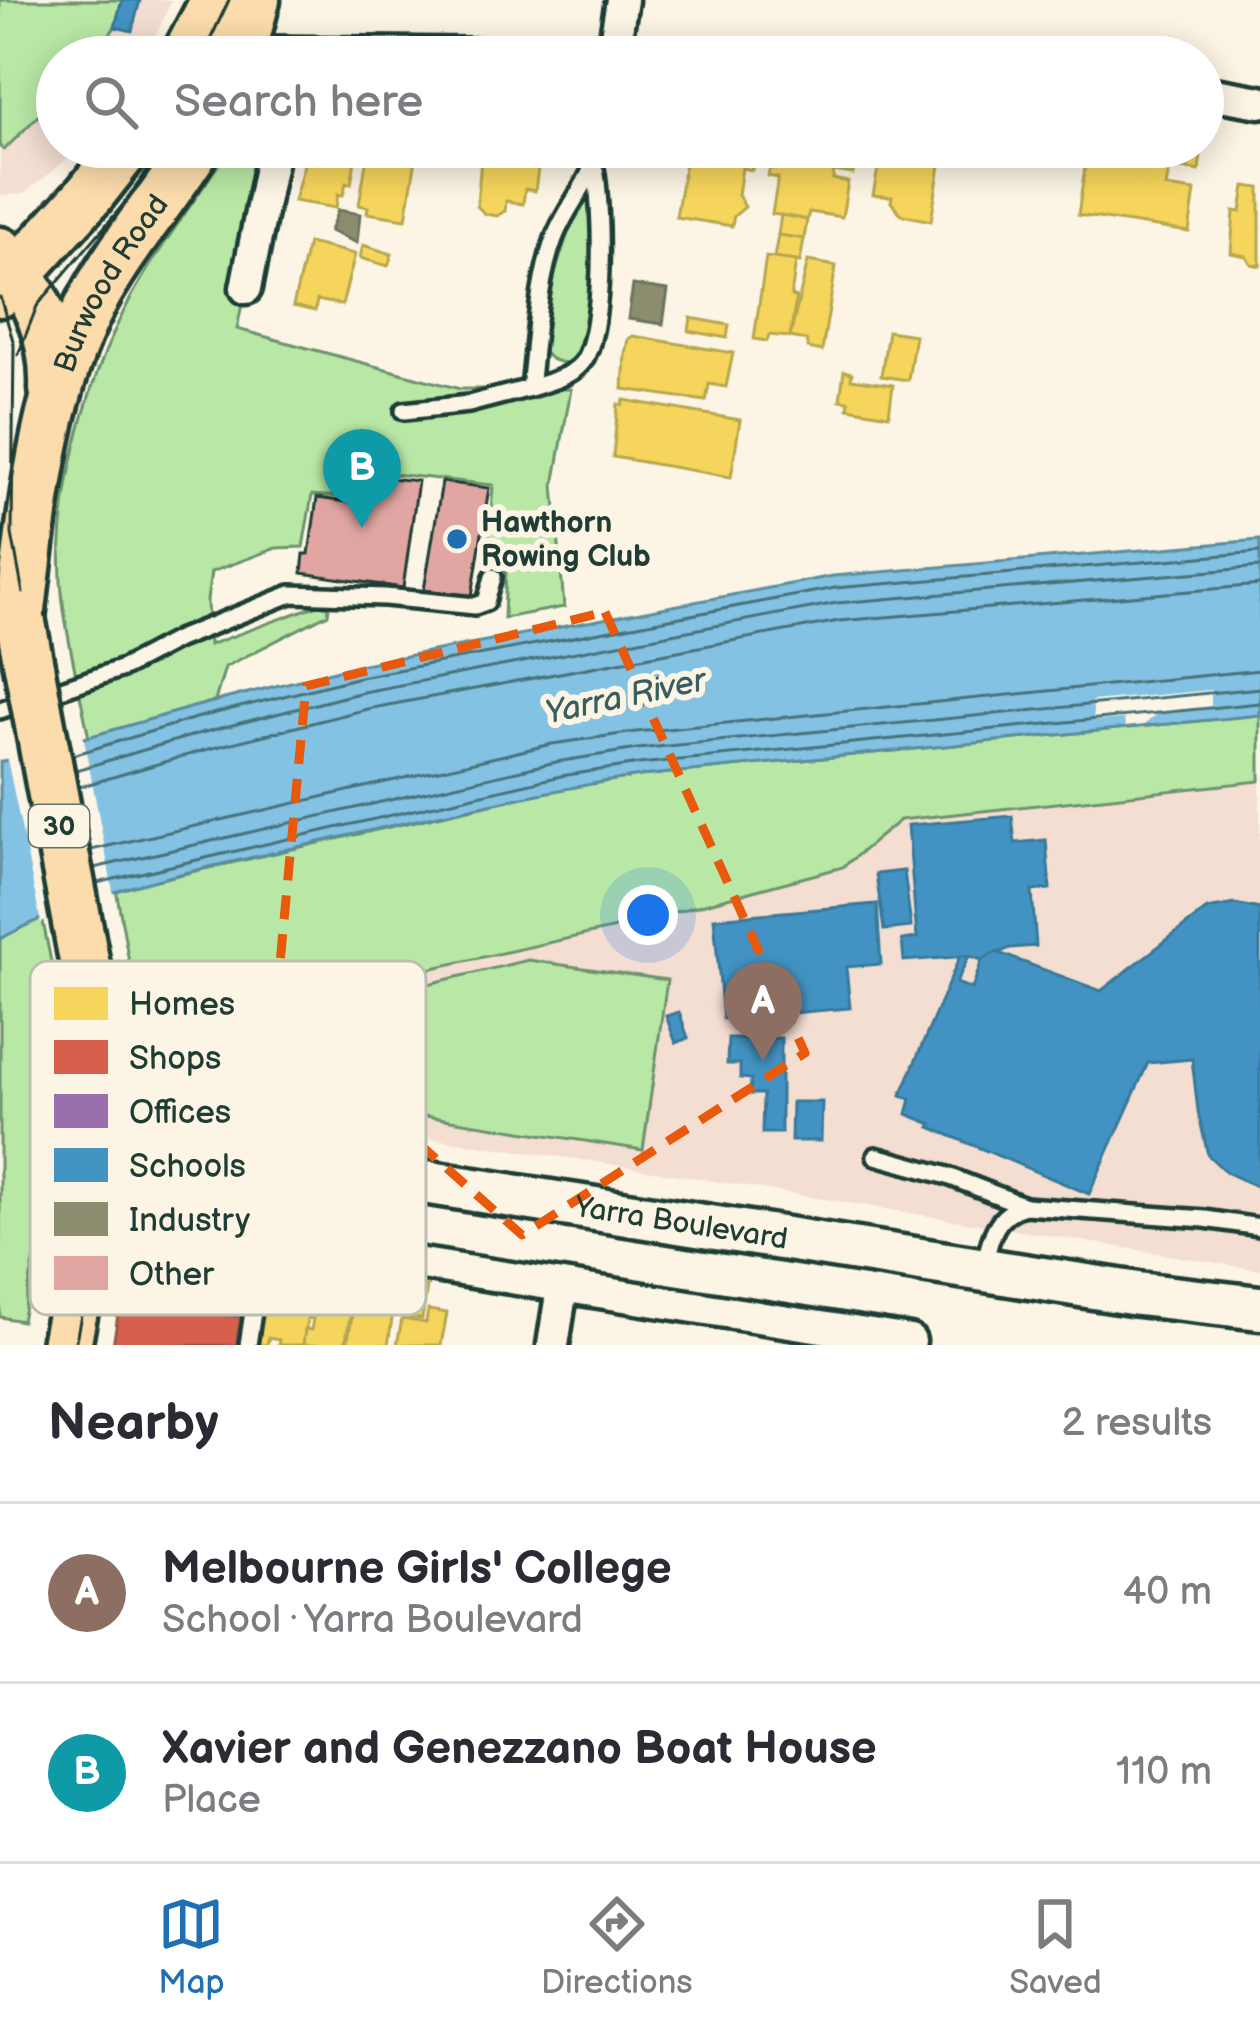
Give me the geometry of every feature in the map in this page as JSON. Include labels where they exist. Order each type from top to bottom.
[{"type":"main road","points":[[197,36],[216,0]]},
{"type":"main road","points":[[246,36],[255,0]]},
{"type":"main road","name":"Burwood Road","points":[[6,272],[90,194],[110,168]]},
{"type":"main road","name":"Burwood Road","points":[[49,434],[67,364],[95,297],[182,168]]},
{"type":"main road","points":[[6,272],[38,306],[52,354],[49,434]]},
{"type":"main road","name":"30","points":[[49,434],[10,600],[83,961]]},
{"type":"main road","name":"Yarra Boulevard","points":[[426,1181],[1138,1294],[1260,1308]]},
{"type":"main road","name":"30","points":[[66,1345],[73,1315]]},
{"type":"street","points":[[616,36],[622,0]]},
{"type":"street","points":[[1224,96],[1260,102]]},
{"type":"street","points":[[246,288],[270,168]]},
{"type":"street","points":[[426,1266],[910,1341]]},
{"type":"street","points":[[553,1345],[562,1288]]},
{"type":"lane","points":[[530,388],[547,261],[576,191],[595,168]]},
{"type":"lane","points":[[404,411],[469,404],[530,388],[581,364],[590,342],[603,232],[595,168]]},
{"type":"lane","points":[[0,706],[115,671],[178,639],[291,594],[385,596],[475,606],[486,602],[493,577]]},
{"type":"lane","points":[[876,1156],[948,1176],[1025,1207]]},
{"type":"lane","points":[[984,1267],[992,1229],[1016,1208],[1184,1217],[1260,1227]]},
{"type":"lane","points":[[248,1345],[253,1315]]},
{"type":"highlighted area","points":[[605,612],[805,1053],[522,1235],[275,1016],[306,686]]},
{"type":"shaded area","points":[[0,0],[172,0],[156,36],[36,36],[36,168],[56,168],[24,194],[0,195]]},
{"type":"shaded area","points":[[1260,781],[1260,1270],[426,1138],[426,970],[611,929],[842,867],[900,820]]},
{"type":"shaded area","points":[[119,1315],[253,1315],[248,1345],[113,1345]]},
{"type":"green space","points":[[0,0],[122,0],[108,36],[36,36],[36,118],[4,150],[0,147]]},
{"type":"green space","points":[[216,168],[270,168],[237,329],[460,389],[571,389],[554,485],[564,607],[504,618],[506,568],[487,566],[493,485],[348,469],[343,497],[312,495],[303,547],[276,548],[211,572],[209,645],[318,605],[329,607],[328,614],[225,667],[215,701],[89,738],[65,620],[63,521],[78,434],[91,391],[106,350],[153,260]]},
{"type":"green space","points":[[589,191],[593,193],[596,279],[579,355],[571,363],[562,362],[546,354],[542,331],[565,241]]},
{"type":"green space","points":[[1260,715],[1260,781],[900,820],[843,867],[611,929],[426,970],[426,961],[129,961],[116,889],[562,788],[640,776]]},
{"type":"green space","points":[[42,916],[51,961],[30,961],[30,1280],[22,1321],[0,1317],[0,939]]},
{"type":"green space","points":[[528,960],[667,980],[643,1150],[426,1116],[426,984]]},
{"type":"water","name":"Yarra River","points":[[1260,540],[1260,715],[597,783],[145,883],[71,906],[0,939],[0,762],[358,665],[833,576]]},
{"type":"pier","points":[[1211,690],[1211,709],[1157,714],[1144,725],[1125,727],[1124,719],[1094,721],[1092,701]]},
{"type":"pier","points":[[83,734],[114,896],[41,923],[6,754]]},
{"type":"building: Homes","points":[[303,168],[354,168],[351,184],[346,183],[343,195],[338,194],[336,208],[294,201]]},
{"type":"building: Homes","points":[[365,168],[414,168],[406,219],[367,213],[368,207],[359,205]]},
{"type":"building: Homes","points":[[480,168],[538,168],[535,191],[525,189],[523,204],[506,201],[505,211],[497,216],[477,206]]},
{"type":"building: Homes","points":[[684,168],[742,168],[738,195],[745,207],[734,216],[732,226],[676,217]]},
{"type":"building: Homes","points":[[770,168],[854,168],[853,174],[834,171],[833,179],[848,182],[842,217],[809,212],[807,220],[772,214],[778,178],[768,176]]},
{"type":"building: Homes","points":[[878,168],[940,168],[931,221],[902,215],[892,197],[873,195]]},
{"type":"building: Homes","points":[[1085,168],[1170,168],[1166,187],[1195,191],[1189,232],[1078,215]]},
{"type":"building: Homes","points":[[1245,186],[1260,188],[1260,266],[1231,253],[1234,211],[1241,212]]},
{"type":"building: Homes","points":[[781,215],[807,220],[804,239],[778,235]]},
{"type":"building: Homes","points":[[778,235],[804,239],[800,262],[774,258]]},
{"type":"building: Homes","points":[[308,243],[355,254],[342,305],[317,300],[315,311],[293,306]]},
{"type":"building: Homes","points":[[363,245],[392,254],[388,266],[360,258]]},
{"type":"building: Homes","points":[[766,257],[796,261],[790,337],[769,335],[767,341],[754,339]]},
{"type":"building: Homes","points":[[808,261],[836,266],[822,351],[808,348],[806,340],[790,337]]},
{"type":"building: Homes","points":[[691,318],[729,325],[727,338],[689,331]]},
{"type":"building: Homes","points":[[888,331],[915,335],[908,380],[881,376]]},
{"type":"building: Homes","points":[[633,336],[733,353],[726,387],[709,384],[706,401],[623,389],[625,354]]},
{"type":"building: Homes","points":[[844,371],[852,373],[851,379],[893,385],[889,415],[848,408],[849,401],[840,400]]},
{"type":"building: Homes","points":[[624,400],[740,420],[731,477],[613,457],[618,404],[623,405]]},
{"type":"building: Homes","points":[[428,1310],[447,1313],[441,1345],[397,1345],[402,1319],[426,1323]]},
{"type":"building: Homes","points":[[258,1315],[308,1315],[303,1345],[278,1345],[279,1340],[268,1338],[267,1345],[253,1345]]},
{"type":"building: Homes","points":[[350,1315],[345,1345],[303,1345],[305,1329],[311,1330],[313,1319],[307,1318]]},
{"type":"building: Homes","points":[[352,1315],[393,1315],[388,1345],[347,1345]]},
{"type":"building: Shops","points":[[118,1315],[241,1317],[236,1345],[113,1345]]},
{"type":"building: Schools","points":[[122,0],[140,0],[132,31],[115,27]]},
{"type":"building: Schools","points":[[1012,816],[1015,843],[1046,840],[1050,889],[1032,891],[1036,946],[1010,948],[982,960],[969,956],[904,961],[902,940],[917,938],[908,825]]},
{"type":"building: Schools","points":[[904,871],[911,927],[884,930],[876,874]]},
{"type":"building: Schools","points":[[877,904],[881,964],[846,967],[850,1008],[723,1019],[714,918]]},
{"type":"building: Schools","points":[[1235,904],[1260,909],[1260,1188],[1226,1172],[1208,1155],[1192,1059],[1148,1063],[1089,1194],[907,1114],[911,1099],[901,1095],[960,956],[969,956],[956,983],[972,989],[982,960],[996,952],[1101,991],[1207,909]]},
{"type":"building: Schools","points":[[679,1012],[688,1038],[676,1043],[666,1016]]},
{"type":"building: Schools","points":[[728,1038],[781,1038],[781,1133],[762,1133],[763,1094],[750,1094],[751,1079],[740,1078],[740,1064],[727,1064]]},
{"type":"building: Schools","points":[[792,1102],[822,1102],[821,1141],[791,1141]]},
{"type":"building: Industry","points":[[338,210],[360,214],[357,243],[330,231]]},
{"type":"building: Industry","points":[[633,285],[668,290],[663,324],[628,319]]},
{"type":"building: Other","points":[[351,474],[418,481],[403,588],[302,573],[317,498],[347,502]]},
{"type":"building: Other","name":"Hawthorn Rowing Club","points":[[442,482],[489,488],[472,596],[424,590]]},
{"type":"tram line","points":[[212,36],[229,0]]},
{"type":"tram line","points":[[18,355],[37,306],[152,168]]},
{"type":"tram line","points":[[0,297],[14,344],[12,534],[91,961]]},
{"type":"tram line","points":[[75,1345],[81,1315]]},
{"type":"place","name":"Xavier and Genezzano Boat House","points":[[362,528]]},
{"type":"place","name":"Hawthorn Rowing Club","points":[[457,539]]},
{"type":"place","name":"Melbourne Girls' College","points":[[763,1061]]}]
